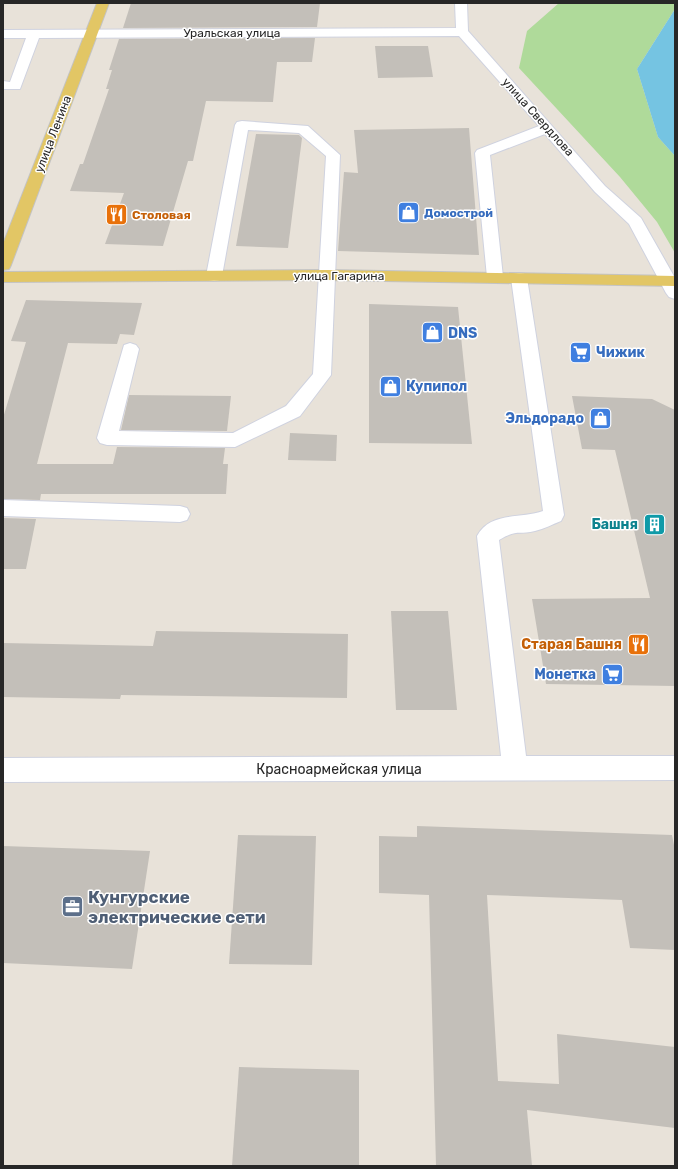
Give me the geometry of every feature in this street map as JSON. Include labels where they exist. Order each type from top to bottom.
[{"type":"main road","name":"улица Ленина","points":[[3,265],[103,3]]},
{"type":"main road","name":"улица Гагарина","points":[[3,277],[327,275],[495,277],[673,285]]},
{"type":"street","points":[[461,3],[462,32]]},
{"type":"street","name":"Уральская улица","points":[[3,34],[462,32]]},
{"type":"street","name":"улица Свердлова","points":[[462,32],[548,128],[600,189],[635,221],[673,285]]},
{"type":"street","points":[[3,85],[15,86],[34,34]]},
{"type":"street","points":[[130,349],[107,438],[235,440],[293,411],[322,375],[333,155],[303,129],[242,125],[214,276]]},
{"type":"street","points":[[495,277],[482,153],[548,128]]},
{"type":"street","points":[[515,769],[488,536],[508,524],[534,523],[554,515],[519,278]]},
{"type":"street","points":[[3,508],[180,514]]},
{"type":"street","name":"Красноармейская улица","points":[[3,770],[675,768]]},
{"type":"green space","points":[[559,3],[675,3],[675,9],[637,69],[658,137],[675,156],[675,253],[657,222],[620,177],[519,68],[527,31]]},
{"type":"water","points":[[675,9],[675,156],[658,137],[637,69]]},
{"type":"building","points":[[131,3],[320,3],[317,27],[123,28]]},
{"type":"building","points":[[315,38],[312,62],[277,62],[273,102],[206,101],[193,161],[188,161],[163,246],[105,244],[124,193],[70,191],[80,164],[83,164],[109,89],[106,89],[112,70],[109,70],[119,39]]},
{"type":"building","points":[[375,46],[428,46],[433,77],[378,78]]},
{"type":"building","name":"Домострой","points":[[469,128],[479,255],[338,251],[344,172],[358,173],[354,130]]},
{"type":"building","points":[[256,134],[299,135],[302,138],[288,248],[236,246]]},
{"type":"building","points":[[26,300],[142,303],[134,335],[120,334],[117,344],[68,343],[37,464],[113,464],[117,447],[225,448],[223,464],[228,464],[226,494],[41,494],[40,500],[3,499],[3,418],[26,342],[11,341]]},
{"type":"building","points":[[369,304],[458,307],[472,444],[369,443]]},
{"type":"building","points":[[129,395],[231,396],[227,431],[121,430]]},
{"type":"building","name":"Башня","points":[[572,396],[652,399],[675,410],[675,686],[546,684],[532,599],[650,598],[615,450],[582,449]]},
{"type":"building","points":[[290,433],[337,435],[336,461],[288,460]]},
{"type":"building","points":[[3,518],[36,519],[26,569],[3,569]]},
{"type":"building","points":[[391,611],[448,611],[457,710],[396,710]]},
{"type":"building","points":[[156,631],[348,634],[347,698],[121,695],[120,699],[3,697],[3,643],[153,646]]},
{"type":"building","points":[[417,826],[672,835],[675,850],[675,950],[630,948],[622,900],[487,895],[498,1081],[559,1084],[557,1034],[675,1047],[675,1128],[527,1110],[532,1166],[436,1166],[429,895],[379,893],[379,836],[417,837]]},
{"type":"building","points":[[238,835],[316,836],[312,965],[229,964]]},
{"type":"building","name":"Кунгурские электрические сети","points":[[3,846],[150,851],[132,969],[3,963]]},
{"type":"building","points":[[239,1067],[359,1070],[359,1166],[232,1166]]},
{"type":"place","name":"Домострой","points":[[408,213]]},
{"type":"place","name":"Столовая","points":[[116,215]]},
{"type":"place","name":"DNS","points":[[432,333]]},
{"type":"place","name":"Чижик","points":[[580,352]]},
{"type":"place","name":"Купипол","points":[[390,386]]},
{"type":"place","name":"Эльдорадо","points":[[600,418]]},
{"type":"place","name":"Башня","points":[[654,524]]},
{"type":"place","name":"Старая Башня","points":[[638,644]]},
{"type":"place","name":"Монетка","points":[[612,674]]},
{"type":"place","name":"Кунгурские электрические сети","points":[[72,907]]}]
